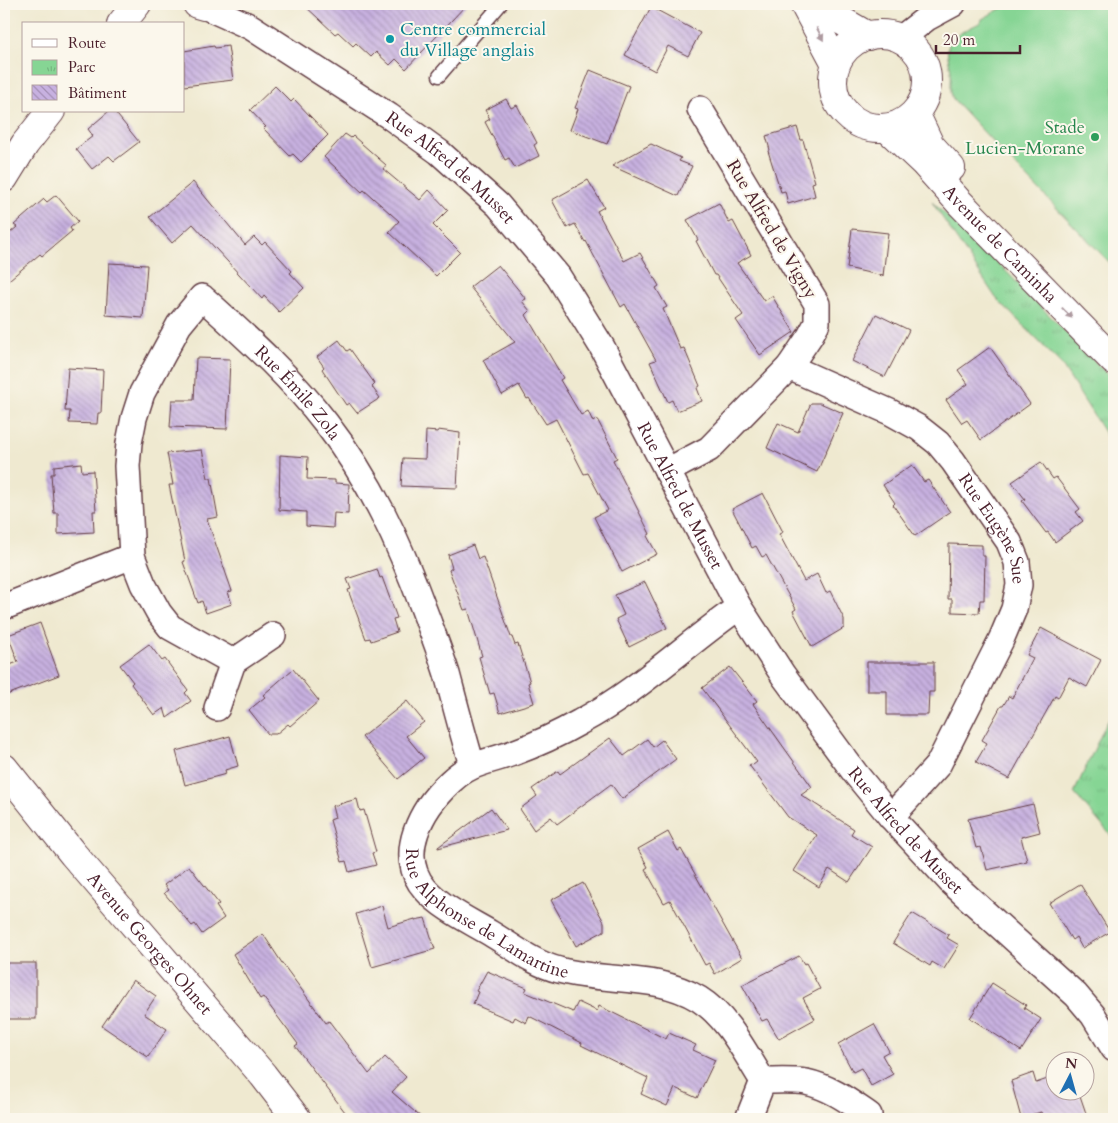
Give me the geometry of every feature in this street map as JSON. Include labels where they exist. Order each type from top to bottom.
[{"type":"street","points":[[122,22],[137,4]]},
{"type":"street","name":"Rue Alfred de Musset","points":[[202,4],[251,27],[390,116],[439,152],[498,206],[558,276],[602,347],[739,606],[783,675],[855,773],[891,817],[950,881],[1076,995],[1093,1015],[1114,1049]]},
{"type":"street","points":[[804,4],[836,64]]},
{"type":"street","points":[[813,4],[868,36]]},
{"type":"street","points":[[900,39],[927,18],[953,4]]},
{"type":"street","points":[[882,35],[900,39],[911,46],[918,54],[925,69],[927,84],[923,100],[915,113],[902,123],[887,128],[873,128],[859,124],[848,116],[839,105],[834,91],[833,77],[836,64],[844,51],[855,42],[868,36],[882,35]]},
{"type":"street","name":"Rue Alfred de Vigny","points":[[667,471],[710,449],[788,367],[817,323],[817,304],[700,109]]},
{"type":"street","points":[[4,178],[25,144],[50,112]]},
{"type":"street","name":"Avenue de Caminha","points":[[915,113],[930,144],[1114,335]]},
{"type":"street","name":"Avenue de Caminha","points":[[887,128],[923,162],[959,202],[1114,361]]},
{"type":"street","name":"Rue Émile Zola","points":[[234,662],[170,627],[143,584],[132,556],[127,466],[134,418],[142,393],[179,325],[202,297],[269,358],[302,394],[326,423],[372,491],[392,530],[426,616],[446,673],[472,765]]},
{"type":"street","name":"Rue Eugène Sue","points":[[788,367],[890,412],[919,428],[938,443],[953,460],[1009,542],[1017,562],[1018,585],[1014,609],[1001,640],[938,765],[891,817]]},
{"type":"street","points":[[4,607],[132,556]]},
{"type":"street","name":"Rue Alphonse de Lamartine","points":[[739,606],[616,702],[578,724],[512,753],[472,765],[450,782],[427,808],[416,829],[411,852],[414,869],[424,888],[443,905],[538,961],[556,970],[578,975],[660,983],[683,991],[700,1000],[722,1018],[763,1081]]},
{"type":"street","points":[[217,708],[234,662],[273,635]]},
{"type":"street","name":"Avenue Georges Ohnet","points":[[4,768],[73,854],[263,1075],[296,1119]]},
{"type":"street","points":[[748,1119],[763,1081],[805,1082],[817,1085],[837,1094],[869,1115]]},
{"type":"lane","points":[[439,76],[502,4]]},
{"type":"green space","points":[[1009,4],[1114,4],[1114,267],[953,99],[948,54],[950,43],[961,32]]},
{"type":"green space","points":[[932,202],[995,260],[1114,381],[1114,448],[1061,364],[996,298]]},
{"type":"green space","points":[[1114,711],[1114,839],[1074,793],[1104,728]]},
{"type":"building","name":"Centre commercial du Village anglais","points":[[303,4],[467,4],[406,69],[396,59],[390,65],[376,52],[371,57],[356,43],[353,46],[338,32],[335,34]]},
{"type":"building","points":[[651,7],[700,33],[688,56],[668,46],[655,71],[625,55]]},
{"type":"building","points":[[214,46],[215,48],[228,46],[233,80],[185,86],[185,51]]},
{"type":"building","points":[[590,70],[629,86],[607,144],[570,130],[578,109],[575,108]]},
{"type":"building","points":[[275,86],[291,102],[294,99],[328,135],[301,162],[293,154],[290,156],[263,128],[266,127],[250,110]]},
{"type":"building","points":[[506,99],[511,108],[517,105],[537,143],[534,145],[539,156],[515,168],[509,158],[505,160],[485,122],[490,119],[485,110]]},
{"type":"building","points":[[108,112],[115,112],[139,142],[114,161],[109,156],[92,169],[76,149],[93,136],[88,129]]},
{"type":"building","points":[[797,127],[801,140],[803,140],[815,182],[812,183],[815,196],[788,204],[785,191],[781,192],[768,151],[770,150],[766,136]]},
{"type":"building","points":[[345,134],[351,138],[353,136],[386,165],[383,169],[420,200],[429,190],[448,210],[433,225],[460,252],[436,276],[389,232],[399,221],[364,190],[362,192],[324,157]]},
{"type":"building","points":[[651,144],[681,158],[679,161],[692,166],[678,196],[612,166]]},
{"type":"building","points":[[588,180],[604,207],[597,211],[624,261],[640,253],[659,286],[656,288],[667,307],[663,309],[680,349],[684,348],[700,386],[697,388],[702,401],[677,411],[672,400],[668,402],[650,362],[656,360],[625,304],[621,307],[575,224],[567,228],[552,200]]},
{"type":"building","points":[[193,182],[245,245],[254,237],[262,245],[265,242],[292,271],[290,273],[304,288],[279,312],[264,296],[262,299],[193,224],[172,243],[150,217]]},
{"type":"building","points":[[56,195],[78,221],[70,228],[72,231],[42,256],[40,254],[4,284],[4,238],[17,227],[14,225],[44,199],[47,202]]},
{"type":"building","points":[[719,203],[729,223],[733,221],[751,255],[737,263],[764,301],[772,296],[794,332],[760,355],[736,320],[743,315],[716,275],[714,275],[687,220]]},
{"type":"building","points":[[852,229],[888,233],[883,276],[847,268]]},
{"type":"building","points":[[109,263],[147,265],[143,318],[106,315]]},
{"type":"building","points":[[498,265],[526,299],[522,301],[530,311],[526,315],[563,378],[560,380],[581,415],[588,411],[593,422],[597,419],[617,458],[613,460],[650,534],[647,536],[657,554],[622,572],[594,517],[608,510],[588,473],[584,474],[556,419],[546,424],[519,385],[502,395],[483,360],[515,342],[470,287]]},
{"type":"building","points":[[876,314],[909,330],[885,377],[852,361]]},
{"type":"building","points":[[339,340],[347,351],[350,349],[375,384],[372,387],[380,398],[357,413],[349,403],[346,405],[322,369],[324,367],[317,357]]},
{"type":"building","points":[[990,347],[1030,404],[981,440],[967,420],[962,423],[946,400],[968,384],[958,370]]},
{"type":"building","points":[[196,358],[230,359],[227,429],[170,427],[172,400],[194,400]]},
{"type":"building","points":[[68,368],[103,370],[101,413],[98,413],[97,424],[69,423],[70,411],[65,411]]},
{"type":"building","points":[[811,403],[820,403],[843,413],[817,472],[767,448],[778,423],[798,432]]},
{"type":"building","points":[[438,430],[460,433],[457,488],[401,486],[403,458],[425,459],[426,431],[438,432]]},
{"type":"building","points":[[202,450],[208,478],[211,478],[218,517],[207,519],[232,591],[228,592],[232,604],[206,613],[202,601],[198,603],[183,562],[185,561],[169,485],[173,485],[167,453]]},
{"type":"building","points":[[280,455],[308,457],[307,479],[335,480],[335,483],[349,484],[348,514],[334,513],[333,528],[306,526],[306,512],[279,510]]},
{"type":"building","points":[[1041,462],[1053,479],[1056,477],[1080,509],[1076,512],[1083,521],[1055,542],[1022,501],[1025,499],[1012,482]]},
{"type":"building","points":[[81,463],[82,472],[93,471],[96,511],[93,511],[94,532],[58,534],[58,513],[54,513],[51,474],[54,474],[54,466]]},
{"type":"building","points":[[912,465],[924,482],[928,480],[950,512],[915,536],[893,505],[895,503],[883,485]]},
{"type":"building","points":[[763,493],[783,532],[779,534],[804,581],[817,574],[826,593],[830,591],[844,619],[844,628],[812,647],[793,611],[796,609],[766,555],[762,557],[756,546],[752,548],[732,509]]},
{"type":"building","points":[[949,544],[982,545],[982,556],[985,556],[984,600],[980,600],[979,613],[952,612],[952,599],[948,599]]},
{"type":"building","points":[[473,545],[478,559],[483,557],[511,637],[515,645],[518,644],[530,682],[528,683],[534,703],[500,713],[494,693],[490,694],[479,657],[482,656],[468,609],[464,610],[449,570],[452,568],[448,555]]},
{"type":"building","points":[[377,569],[380,578],[382,577],[397,618],[393,619],[397,632],[371,641],[370,638],[366,639],[348,590],[351,589],[347,579]]},
{"type":"building","points":[[645,582],[667,628],[629,647],[616,619],[624,615],[615,595]]},
{"type":"building","points":[[40,623],[59,675],[4,696],[4,667],[18,662],[8,635]]},
{"type":"building","points":[[1041,628],[1101,660],[1087,687],[1069,677],[1058,698],[1055,696],[1009,779],[976,762],[987,743],[982,740],[1001,706],[1003,706],[1009,696],[1012,698],[1033,658],[1027,655]]},
{"type":"building","points":[[149,644],[162,661],[165,659],[188,690],[185,693],[191,701],[167,718],[164,708],[154,715],[131,684],[133,682],[120,665]]},
{"type":"building","points":[[867,662],[934,662],[934,692],[929,692],[928,715],[887,715],[887,691],[867,691]]},
{"type":"building","points":[[730,667],[757,701],[753,704],[812,787],[801,795],[854,829],[851,834],[872,847],[849,882],[829,869],[819,887],[794,871],[817,835],[788,817],[749,765],[757,762],[702,688]]},
{"type":"building","points":[[293,669],[319,701],[290,726],[288,724],[276,734],[268,734],[249,710]]},
{"type":"building","points":[[407,701],[424,722],[406,736],[424,758],[398,779],[362,737]]},
{"type":"building","points":[[230,736],[238,766],[225,770],[226,774],[185,785],[176,751]]},
{"type":"building","points":[[610,738],[624,756],[647,739],[653,747],[662,740],[676,759],[622,799],[611,784],[557,824],[551,817],[534,830],[520,809],[537,796],[532,789],[558,771],[560,774]]},
{"type":"building","points":[[357,799],[360,811],[364,810],[376,852],[372,853],[376,865],[349,872],[346,861],[342,862],[330,820],[335,818],[332,806]]},
{"type":"building","points":[[1033,804],[1040,832],[1021,837],[1027,861],[987,870],[981,847],[976,848],[968,819]]},
{"type":"building","points":[[491,808],[507,830],[438,848],[438,847]]},
{"type":"building","points":[[668,832],[678,851],[681,849],[742,958],[715,974],[709,963],[705,965],[670,900],[664,903],[645,869],[648,867],[638,849]]},
{"type":"building","points":[[189,866],[219,904],[216,906],[224,918],[202,934],[195,924],[192,926],[164,893],[168,890],[164,885]]},
{"type":"building","points":[[583,883],[604,922],[604,931],[576,946],[551,900]]},
{"type":"building","points":[[1080,884],[1110,932],[1082,948],[1076,937],[1072,940],[1049,903]]},
{"type":"building","points":[[382,906],[388,927],[425,918],[435,949],[372,967],[356,914]]},
{"type":"building","points":[[912,913],[949,935],[947,938],[959,945],[944,969],[932,962],[930,966],[893,943]]},
{"type":"building","points":[[263,934],[326,1023],[329,1021],[369,1074],[385,1057],[406,1077],[392,1092],[423,1119],[352,1119],[345,1112],[295,1046],[298,1044],[263,997],[260,999],[233,954]]},
{"type":"building","points":[[799,956],[804,964],[806,963],[820,989],[803,998],[815,1019],[779,1039],[767,1019],[762,1021],[742,985]]},
{"type":"building","points":[[4,963],[36,963],[36,1019],[4,1019]]},
{"type":"building","points":[[487,971],[527,988],[525,992],[573,1012],[578,1002],[597,1011],[599,1006],[666,1039],[669,1033],[696,1045],[693,1050],[715,1060],[697,1098],[675,1088],[667,1106],[641,1094],[648,1078],[581,1045],[582,1043],[529,1016],[526,1023],[515,1017],[513,1021],[473,1004],[478,992],[476,991]]},
{"type":"building","points":[[133,980],[156,996],[144,1014],[167,1029],[148,1057],[102,1026]]},
{"type":"building","points":[[992,983],[1026,1005],[1024,1008],[1041,1019],[1021,1051],[970,1018]]},
{"type":"building","points":[[874,1024],[889,1051],[882,1055],[893,1074],[871,1086],[861,1068],[853,1072],[838,1044]]},
{"type":"building","points":[[1033,1073],[1036,1083],[1046,1080],[1046,1100],[1081,1100],[1088,1119],[1043,1119],[1041,1112],[1021,1118],[1011,1081]]},
{"type":"place","name":"Centre commercial du Village anglais","points":[[390,39]]},
{"type":"place","name":"Stade Lucien-Morane","points":[[1095,137]]}]
